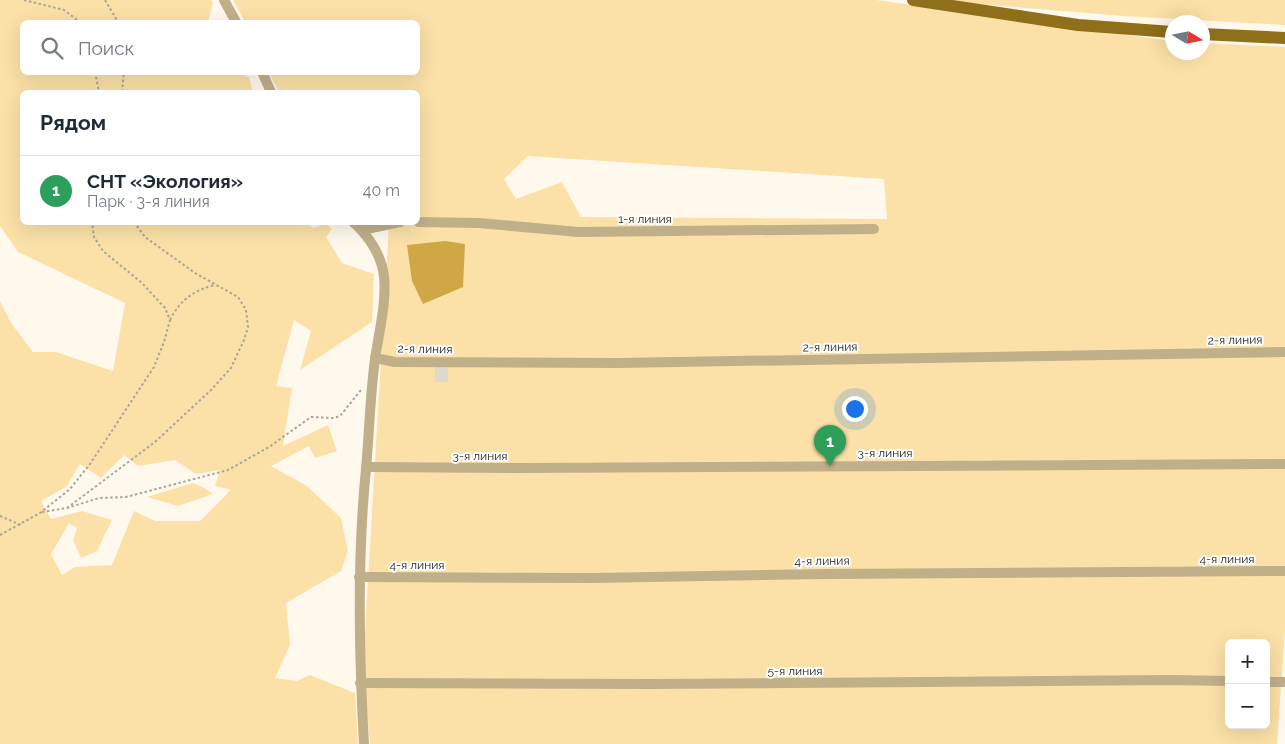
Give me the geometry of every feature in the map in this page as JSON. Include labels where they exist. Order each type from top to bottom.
[{"type":"main road","points":[[913,0],[1078,24],[1165,31]]},
{"type":"main road","points":[[1210,34],[1285,38]]},
{"type":"street","points":[[224,0],[235,20]]},
{"type":"street","points":[[263,75],[270,90]]},
{"type":"street","name":"1-я линия","points":[[420,222],[479,223],[578,232],[874,230]]},
{"type":"street","points":[[356,225],[362,230],[379,256],[384,278],[384,294],[375,358],[359,577],[360,683],[364,744]]},
{"type":"street","points":[[362,230],[386,225]]},
{"type":"street","name":"2-я линия","points":[[375,358],[395,362],[618,363],[1285,352]]},
{"type":"street","name":"3-я линия","points":[[366,468],[1285,464]]},
{"type":"street","name":"4-я линия","points":[[359,577],[593,578],[828,574],[1285,571]]},
{"type":"street","name":"5-я линия","points":[[360,683],[650,684],[1172,680],[1225,682]]},
{"type":"street","points":[[1270,682],[1285,682]]},
{"type":"path","points":[[24,0],[64,10],[77,20]]},
{"type":"path","points":[[104,0],[117,20]]},
{"type":"path","points":[[96,75],[99,90]]},
{"type":"path","points":[[122,90],[124,75]]},
{"type":"path","points":[[92,225],[94,237],[103,251],[142,282],[165,308],[170,320]]},
{"type":"path","points":[[68,508],[154,442],[211,390],[231,368],[248,327],[246,310],[238,297],[195,274],[145,237],[136,225]]},
{"type":"path","points":[[0,535],[40,513],[70,489],[90,464],[154,366],[164,342],[170,320],[177,306],[198,289],[214,284]]},
{"type":"path","points":[[40,513],[68,508],[99,498],[126,497],[228,470],[269,447],[311,417],[333,418],[340,416],[363,387]]},
{"type":"path","points":[[0,516],[21,525]]},
{"type":"shaded area","points":[[0,0],[211,0],[213,3],[209,20],[20,20],[20,75],[244,75],[249,77],[252,90],[20,90],[20,225],[309,225],[314,228],[328,225],[332,229],[326,237],[342,263],[374,274],[372,322],[300,370],[311,331],[294,320],[276,386],[292,388],[283,446],[328,425],[337,451],[315,458],[309,446],[271,466],[307,486],[341,518],[348,551],[341,571],[286,603],[290,645],[275,678],[297,681],[310,675],[355,693],[358,744],[0,744],[0,301],[11,323],[33,352],[56,352],[113,371],[125,303],[18,252],[0,226]],"holes":[[[124,455],[138,466],[175,460],[196,474],[220,470],[215,486],[231,490],[200,521],[155,521],[134,511],[112,565],[75,567],[62,575],[51,554],[69,523],[77,528],[73,540],[81,558],[97,551],[112,520],[82,511],[51,519],[41,501],[66,487],[80,464],[101,478]]]},
{"type":"shaded area","points":[[233,0],[876,0],[1165,40],[1165,60],[1210,60],[1210,43],[1285,47],[1285,629],[1277,744],[370,744],[363,665],[389,225],[420,225],[420,90],[278,90],[270,75],[420,75],[420,20],[244,20]],"holes":[[[528,156],[884,179],[887,219],[581,217],[562,182],[516,199],[504,179]]]},
{"type":"shaded area","points":[[946,0],[1285,0],[1285,25],[1210,21],[1210,15],[1165,15],[1165,18]]},
{"type":"shaded area","points":[[445,241],[465,244],[463,287],[423,304],[412,281],[407,245]]},
{"type":"shaded area","points":[[193,483],[213,494],[178,506],[147,497]]},
{"type":"building","points":[[435,365],[448,365],[448,382],[435,382]]},
{"type":"place","name":"СНТ «Экология»","points":[[830,466]]}]
